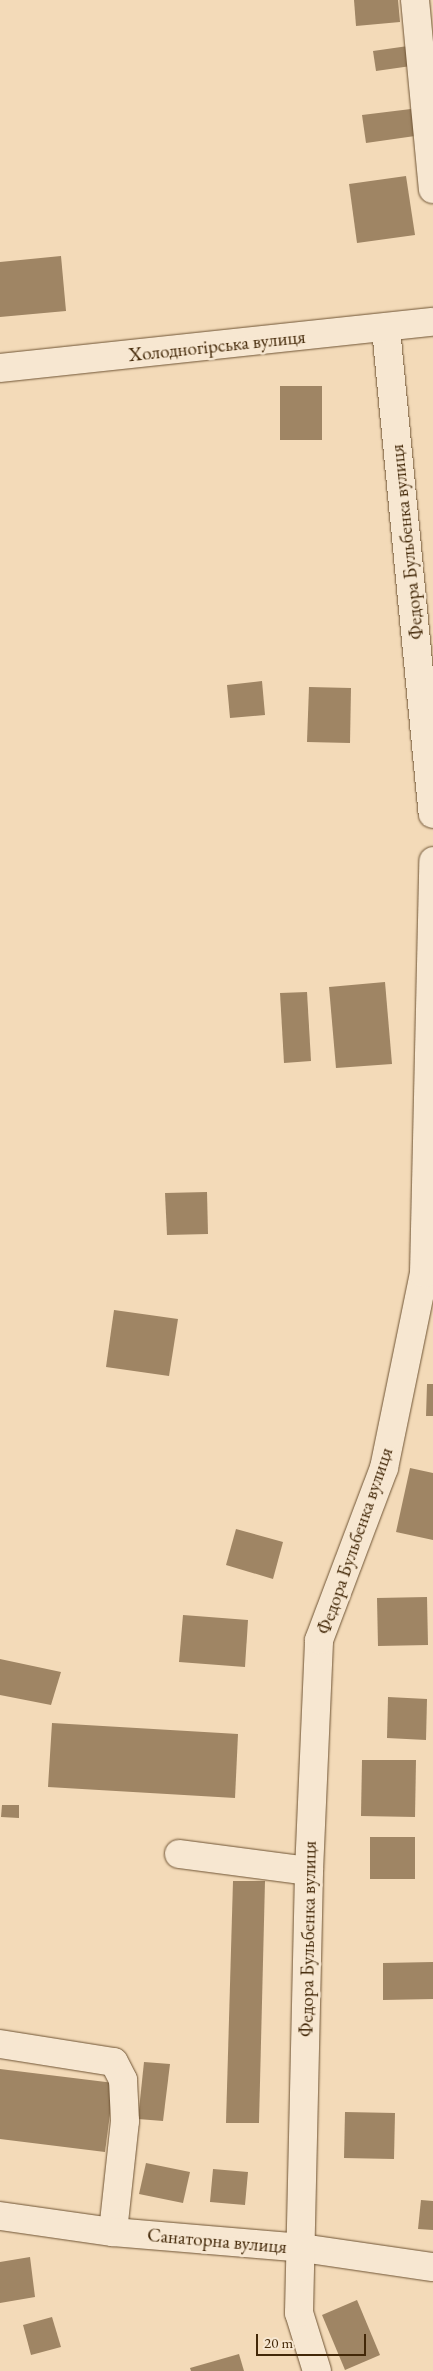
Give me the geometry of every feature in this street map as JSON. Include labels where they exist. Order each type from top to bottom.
[{"type":"street","points":[[415,0],[433,189]]},
{"type":"street","name":"Холодногірська вулиця","points":[[0,368],[386,329],[433,322]]},
{"type":"street","name":"Федора Бульбенка вулиця","points":[[386,329],[433,814]]},
{"type":"street","name":"Федора Бульбенка вулиця","points":[[317,2371],[300,2313],[309,1871],[319,1640],[384,1468],[424,1273],[433,861]]},
{"type":"street","points":[[179,1854],[309,1871]]},
{"type":"street","points":[[0,2044],[114,2062],[124,2080],[125,2121],[113,2232]]},
{"type":"street","name":"Санаторна вулиця","points":[[0,2216],[113,2232],[302,2248],[433,2267]]},
{"type":"building","points":[[354,0],[398,0],[400,22],[356,26]]},
{"type":"building","points":[[408,46],[411,66],[376,71],[373,51]]},
{"type":"building","points":[[411,109],[415,136],[366,143],[362,115]]},
{"type":"building","points":[[406,176],[415,235],[357,243],[349,184]]},
{"type":"building","points":[[61,256],[66,311],[0,317],[0,262]]},
{"type":"building","points":[[280,386],[322,386],[322,440],[280,440]]},
{"type":"building","points":[[262,681],[265,715],[230,718],[227,685]]},
{"type":"building","points":[[309,687],[351,688],[350,743],[307,742]]},
{"type":"building","points":[[385,982],[392,1064],[336,1068],[329,987]]},
{"type":"building","points":[[307,992],[311,1061],[284,1063],[280,993]]},
{"type":"building","points":[[207,1192],[208,1234],[167,1235],[165,1193]]},
{"type":"building","points":[[114,1310],[178,1319],[169,1376],[106,1367]]},
{"type":"building","points":[[427,1384],[433,1384],[433,1416],[426,1416]]},
{"type":"building","points":[[410,1468],[433,1473],[433,1540],[396,1532]]},
{"type":"building","points":[[236,1529],[283,1542],[273,1579],[226,1565]]},
{"type":"building","points":[[427,1597],[428,1645],[378,1646],[377,1598]]},
{"type":"building","points":[[183,1615],[248,1620],[245,1667],[179,1662]]},
{"type":"building","points":[[0,1659],[61,1672],[51,1705],[0,1695]]},
{"type":"building","points":[[388,1697],[427,1699],[426,1740],[387,1738]]},
{"type":"building","points":[[52,1723],[238,1734],[235,1798],[48,1787]]},
{"type":"building","points":[[362,1760],[416,1760],[415,1817],[361,1816]]},
{"type":"building","points":[[2,1805],[19,1805],[19,1818],[1,1817]]},
{"type":"building","points":[[370,1837],[415,1837],[415,1879],[370,1879]]},
{"type":"building","points":[[233,1881],[265,1881],[259,2123],[226,2123]]},
{"type":"building","points":[[433,1962],[433,1999],[383,2000],[383,1963]]},
{"type":"building","points":[[144,2062],[170,2064],[163,2121],[138,2119]]},
{"type":"building","points":[[0,2069],[114,2083],[105,2152],[0,2139]]},
{"type":"building","points":[[345,2112],[395,2113],[394,2159],[344,2158]]},
{"type":"building","points":[[146,2163],[190,2172],[183,2203],[139,2194]]},
{"type":"building","points":[[213,2169],[248,2172],[245,2205],[210,2202]]},
{"type":"building","points":[[421,2200],[433,2201],[433,2230],[418,2229]]},
{"type":"building","points":[[30,2257],[35,2297],[0,2303],[0,2262]]},
{"type":"building","points":[[357,2300],[380,2355],[345,2370],[322,2315]]},
{"type":"building","points":[[52,2317],[61,2347],[31,2355],[23,2325]]},
{"type":"building","points":[[239,2354],[244,2371],[191,2371],[190,2368]]}]
